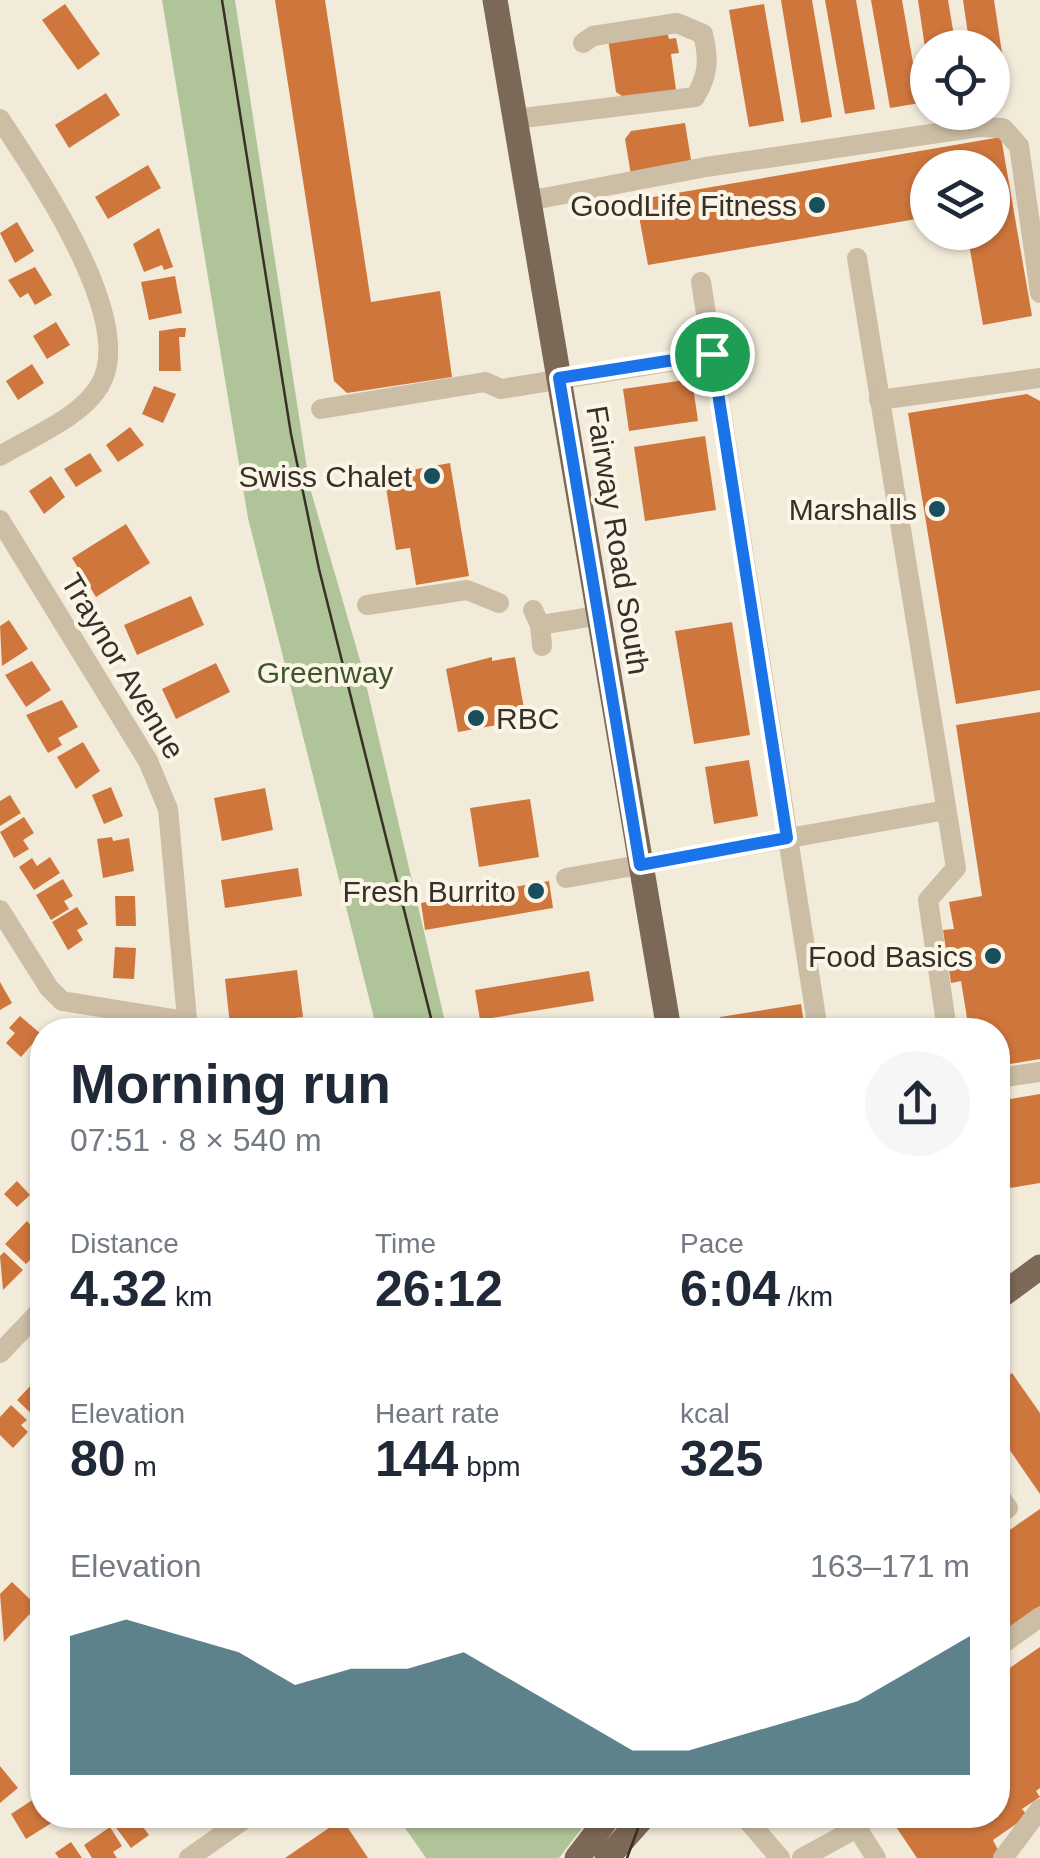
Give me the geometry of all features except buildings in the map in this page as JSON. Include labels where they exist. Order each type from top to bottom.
[{"type":"main road","name":"Fairway Road South","points":[[496,0],[596,616],[667,1018]]},
{"type":"main road","points":[[1010,1289],[1040,1267]]},
{"type":"main road","points":[[577,1858],[600,1828]]},
{"type":"main road","points":[[607,1858],[634,1828]]},
{"type":"street","points":[[514,120],[700,89],[693,29],[677,22],[593,36],[584,43]]},
{"type":"street","points":[[0,119],[88,266],[108,360],[101,384],[83,404],[0,456]]},
{"type":"street","points":[[528,201],[706,168],[979,127],[1003,128],[1018,146],[1040,293]]},
{"type":"street","points":[[857,258],[956,868],[928,900],[946,1018]]},
{"type":"street","points":[[701,282],[816,1018]]},
{"type":"street","points":[[321,410],[485,382],[501,389],[712,354]]},
{"type":"street","points":[[879,400],[1040,378]]},
{"type":"street","name":"Traynor Avenue","points":[[0,520],[148,760],[164,796],[174,837],[187,1018]]},
{"type":"street","points":[[366,605],[467,590],[498,603]]},
{"type":"street","points":[[542,646],[536,617],[596,616]]},
{"type":"street","points":[[566,878],[946,810]]},
{"type":"street","points":[[0,910],[49,988],[62,1001],[151,1018]]},
{"type":"street","points":[[1010,1076],[1040,1072]]},
{"type":"street","points":[[0,1353],[30,1322]]},
{"type":"street","points":[[1010,1639],[1040,1617]]},
{"type":"street","points":[[1003,1858],[1040,1809]]},
{"type":"street","points":[[188,1858],[231,1828]]},
{"type":"street","points":[[754,1828],[780,1858]]},
{"type":"street","points":[[802,1858],[858,1828],[876,1858]]},
{"type":"green space","name":"Greenway","points":[[162,0],[235,0],[310,488],[362,667],[444,1018],[374,1018],[248,518]]},
{"type":"green space","points":[[405,1828],[582,1828],[559,1858],[426,1858]]},
{"type":"tram line","points":[[222,0],[291,434],[319,569],[431,1018]]},
{"type":"tram line","points":[[627,1858],[638,1828]]},
{"type":"place","name":"GoodLife Fitness","points":[[817,205]]},
{"type":"place","name":"Swiss Chalet","points":[[432,476]]},
{"type":"place","name":"Marshalls","points":[[937,509]]},
{"type":"place","name":"RBC","points":[[476,718]]},
{"type":"place","name":"Fresh Burrito","points":[[536,891]]},
{"type":"place","name":"Food Basics","points":[[993,956]]},
{"type":"route","points":[[712,354],[787,838],[640,865],[559,378],[712,354]]}]
